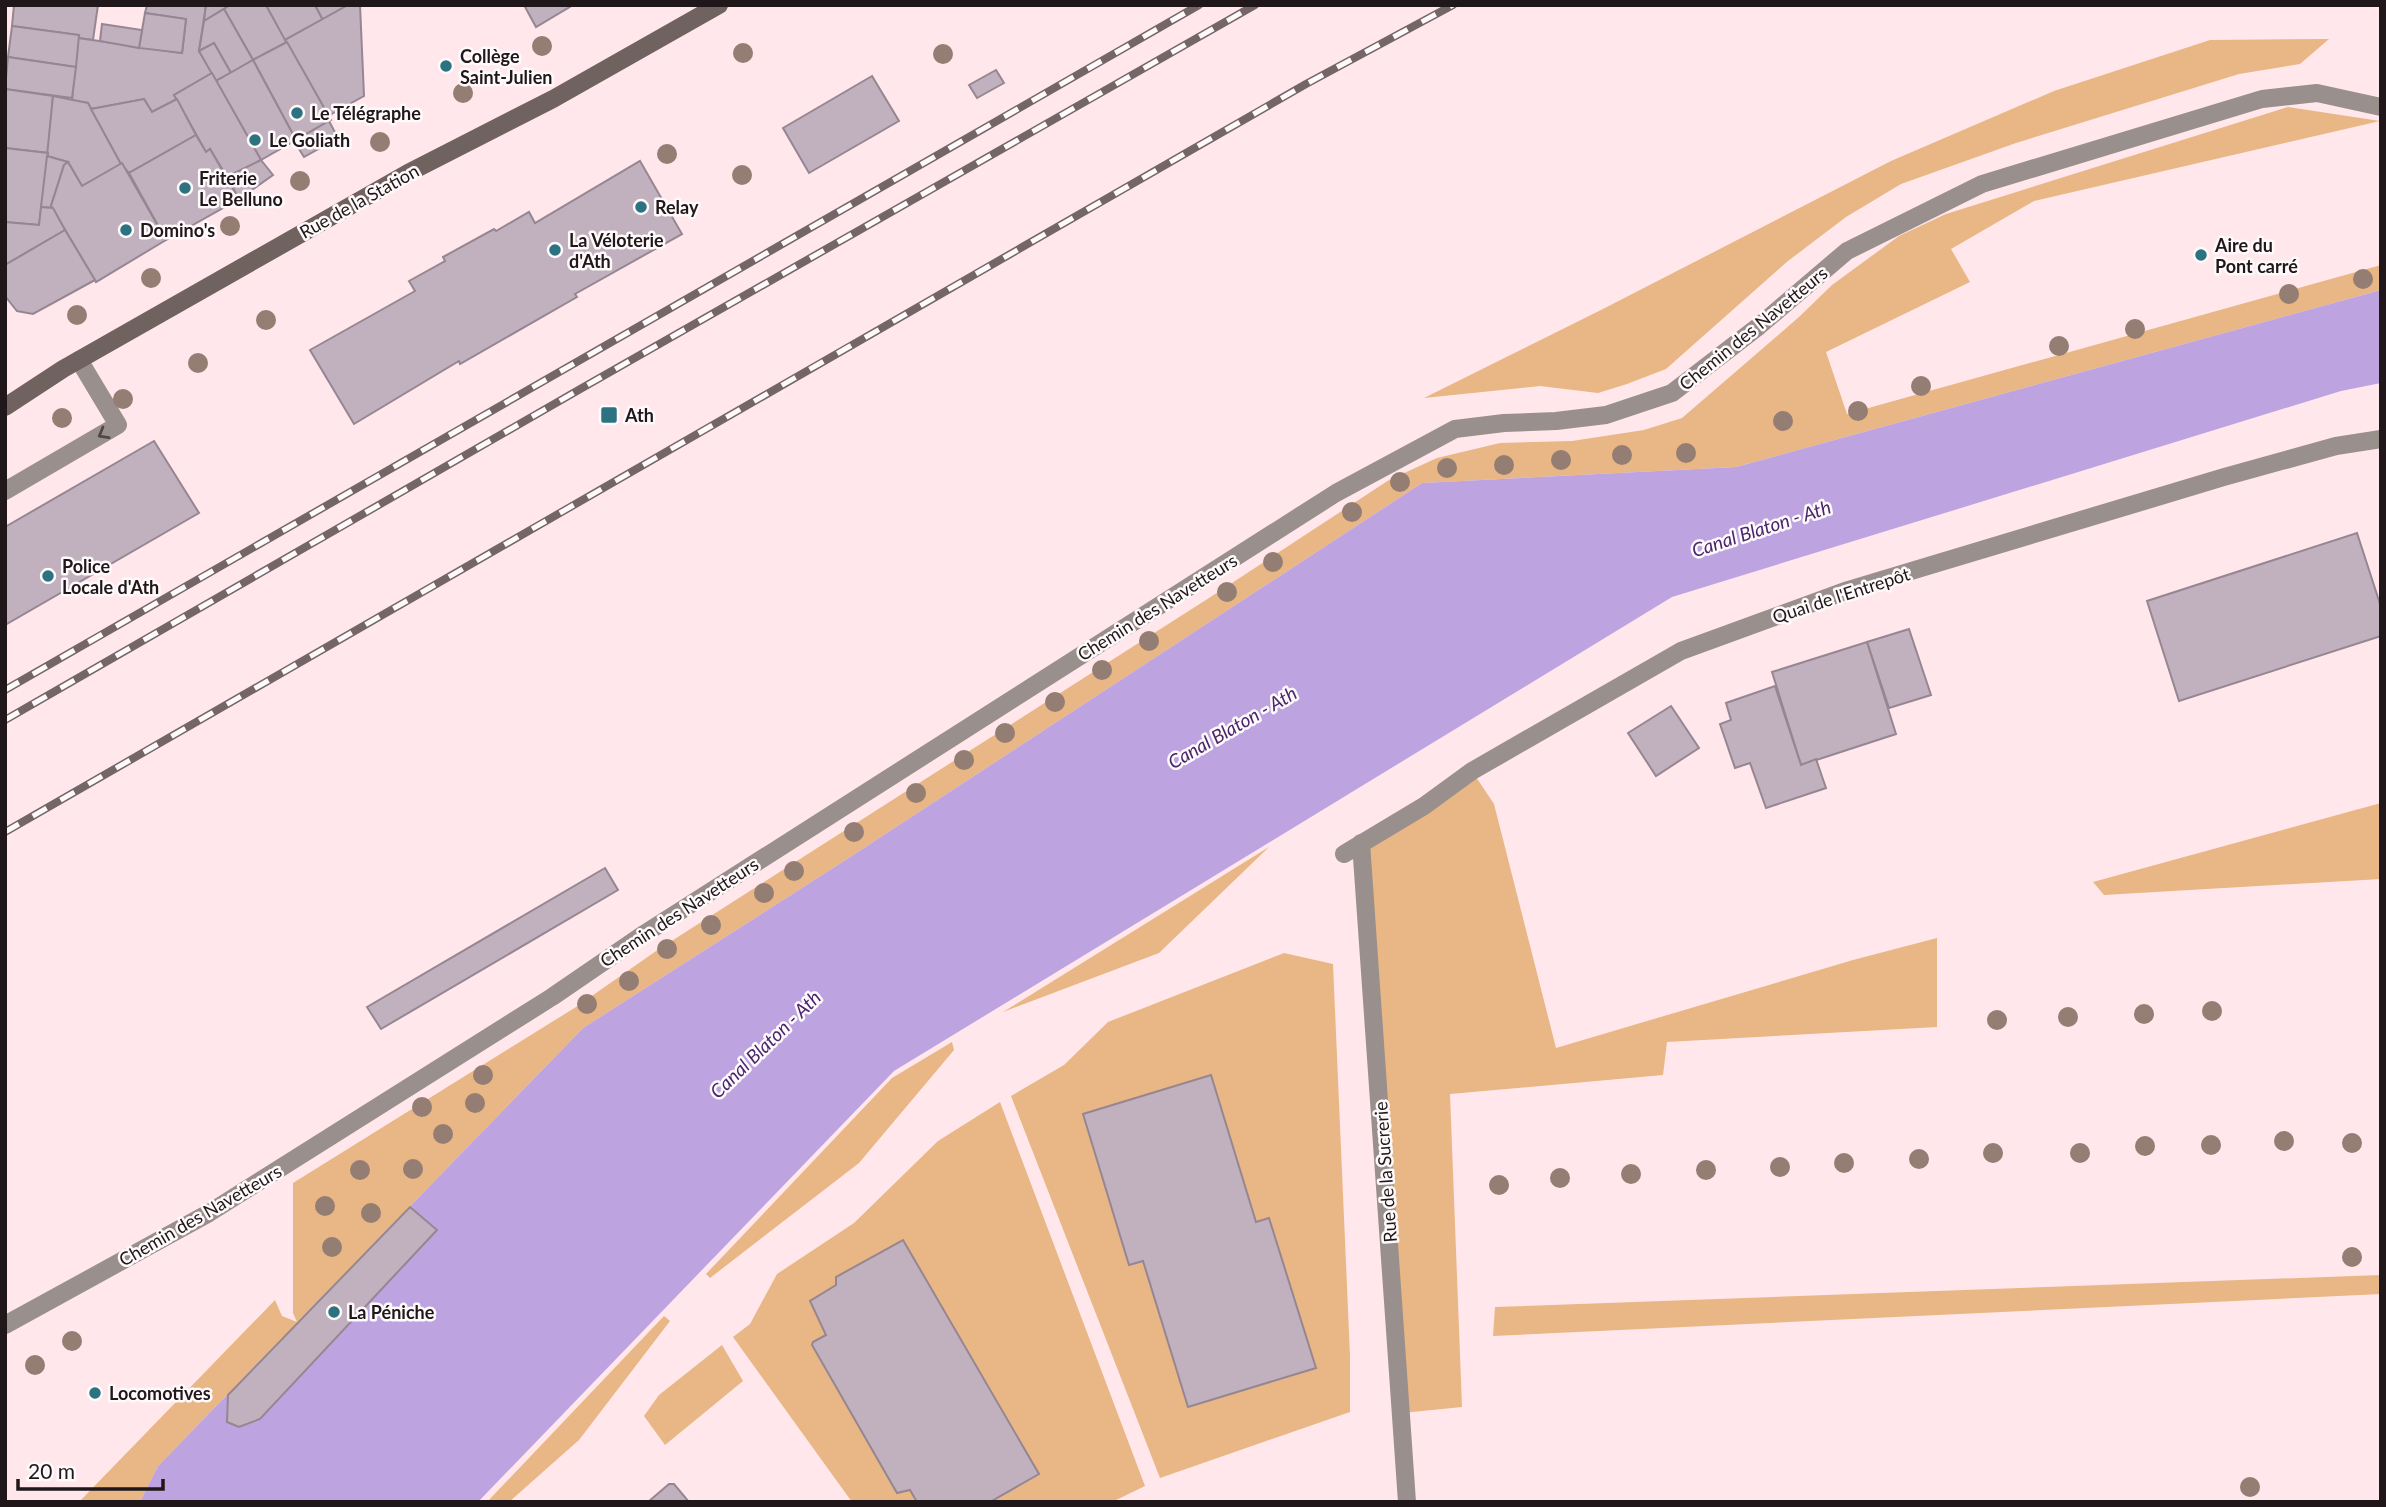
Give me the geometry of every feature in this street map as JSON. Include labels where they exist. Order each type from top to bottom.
[{"type":"street","name":"Rue de la Station","points":[[5,407],[79,360],[408,173],[553,99],[719,5]]},
{"type":"street","name":"Chemin des Navetteurs","points":[[5,1325],[233,1198],[552,997],[644,934],[1336,493],[1455,429],[1606,415],[1672,393],[1759,326],[1847,251],[1982,184],[2262,99],[2318,93],[2381,107]]},
{"type":"street","points":[[5,491],[118,425],[79,360]]},
{"type":"street","name":"Quai de l'Entrepôt","points":[[1344,854],[1424,806],[1472,771],[1692,646],[1848,590],[2224,477],[2336,446],[2381,439]]},
{"type":"street","name":"Rue de la Sucrerie","points":[[1361,843],[1407,1502]]},
{"type":"shaded area","points":[[2329,39],[2300,64],[2239,74],[2016,143],[1901,184],[1846,217],[1788,261],[1666,369],[1598,393],[1540,386],[1424,398],[1891,161],[2054,91],[2210,40]]},
{"type":"shaded area","points":[[2288,107],[2380,121],[2034,201],[1951,249],[1970,282],[1826,352],[1847,414],[2381,265],[2381,290],[1736,467],[1422,483],[844,861],[583,1028],[158,1466],[140,1502],[79,1502],[275,1300],[282,1316],[297,1322],[293,1313],[293,1183],[576,1007],[659,949],[1389,480],[1437,458],[1500,443],[1572,441],[1644,430],[1682,418],[1832,285],[1899,236],[1946,214]]},
{"type":"shaded area","points":[[1472,771],[1494,804],[1556,1048],[1853,960],[1937,938],[1937,1027],[1667,1042],[1663,1075],[1450,1094],[1462,1407],[1402,1413],[1365,846]]},
{"type":"shaded area","points":[[2381,803],[2381,879],[2104,895],[2093,882]]},
{"type":"shaded area","points":[[1269,847],[1159,953],[1003,1012]]},
{"type":"shaded area","points":[[1284,953],[1333,964],[1350,1356],[1350,1412],[1160,1478],[1011,1096],[1064,1065],[1108,1022]],"holes":[[[1211,1075],[1256,1222],[1270,1219],[1316,1368],[1188,1407],[1143,1261],[1129,1265],[1083,1114]]]},
{"type":"shaded area","points":[[952,1042],[954,1050],[859,1163],[710,1278],[706,1274],[892,1078]]},
{"type":"shaded area","points":[[1000,1102],[1145,1486],[1112,1502],[990,1502],[903,1241],[836,1277],[836,1285],[810,1301],[826,1335],[812,1345],[897,1493],[910,1490],[917,1502],[852,1502],[733,1337],[750,1324],[777,1274],[854,1223],[938,1141]]},
{"type":"shaded area","points":[[2381,1275],[2381,1294],[1493,1336],[1495,1307]]},
{"type":"shaded area","points":[[664,1316],[670,1321],[579,1440],[509,1502],[487,1502]]},
{"type":"shaded area","points":[[722,1345],[743,1381],[665,1445],[644,1416],[659,1395]]},
{"type":"water","name":"Canal Blaton - Ath","points":[[2381,290],[2381,383],[2341,391],[1672,597],[894,1071],[478,1502],[140,1502],[158,1466],[583,1028],[844,861],[1422,483],[1736,467]]},
{"type":"building","points":[[14,5],[98,5],[93,40],[78,38],[79,35],[12,26]]},
{"type":"building","points":[[147,5],[206,5],[199,51],[212,73],[174,95],[177,99],[152,112],[144,99],[91,109],[88,103],[72,101],[78,38],[182,53],[186,19],[145,13]]},
{"type":"building","points":[[206,5],[230,5],[204,21]]},
{"type":"building","points":[[230,5],[266,5],[287,42],[253,60],[224,9]]},
{"type":"building","points":[[266,5],[315,5],[323,20],[285,40]]},
{"type":"building","points":[[315,5],[348,5],[323,20]]},
{"type":"building","points":[[348,5],[360,5],[364,96],[328,116],[285,40]]},
{"type":"building","points":[[524,5],[573,5],[536,27]]},
{"type":"building","points":[[224,9],[253,60],[231,73],[214,43],[199,51],[204,21]]},
{"type":"building","points":[[145,13],[186,19],[182,53],[139,48]]},
{"type":"building","points":[[102,24],[142,30],[139,48],[100,41]]},
{"type":"building","points":[[12,26],[79,35],[76,67],[8,57]]},
{"type":"building","points":[[287,42],[331,120],[296,140],[253,60]]},
{"type":"building","points":[[214,43],[231,73],[216,81],[199,51]]},
{"type":"building","points":[[8,57],[76,67],[72,98],[5,89]]},
{"type":"building","points":[[253,60],[296,140],[261,160],[216,81]]},
{"type":"building","points":[[996,70],[1004,83],[977,98],[969,85]]},
{"type":"building","points":[[212,73],[261,160],[227,177],[210,149],[206,152],[174,95]]},
{"type":"building","points":[[872,76],[899,121],[809,173],[783,128]]},
{"type":"building","points":[[5,89],[53,96],[48,153],[5,148]]},
{"type":"building","points":[[53,96],[88,103],[121,164],[82,186],[68,162],[47,156]]},
{"type":"building","points":[[144,99],[152,112],[177,99],[196,135],[129,173],[121,164],[91,109]]},
{"type":"building","points":[[329,121],[338,138],[304,157],[294,141]]},
{"type":"building","name":"Friterie Le Belluno","points":[[196,135],[206,152],[210,149],[239,199],[166,240],[129,173]]},
{"type":"building","points":[[5,148],[48,153],[39,225],[5,222]]},
{"type":"building","points":[[47,156],[68,162],[64,165],[51,206],[53,208],[41,207]]},
{"type":"building","points":[[261,160],[273,175],[239,199],[227,177]]},
{"type":"building","points":[[640,161],[682,234],[354,424],[310,350],[415,291],[409,281],[445,261],[443,257],[529,212],[535,223]]},
{"type":"building","points":[[68,162],[82,186],[122,163],[166,240],[96,282],[51,206],[64,165]]},
{"type":"building","points":[[41,207],[53,208],[65,230],[5,265],[5,222],[39,225]]},
{"type":"building","points":[[65,230],[95,280],[33,314],[17,311],[5,296],[5,265]]},
{"type":"building","name":"Police Locale d'Ath","points":[[154,441],[199,513],[5,625],[5,527]]},
{"type":"building","points":[[2357,533],[2381,607],[2381,636],[2179,701],[2147,601]]},
{"type":"building","points":[[1909,629],[1931,695],[1889,708],[1867,642]]},
{"type":"building","points":[[1867,642],[1896,734],[1801,765],[1772,672]]},
{"type":"building","points":[[1775,686],[1801,765],[1816,759],[1826,788],[1766,808],[1750,763],[1735,768],[1720,724],[1731,720],[1726,703]]},
{"type":"building","points":[[1671,706],[1699,748],[1656,776],[1628,733]]},
{"type":"building","points":[[605,868],[618,890],[381,1029],[367,1007]]},
{"type":"building","points":[[1211,1075],[1256,1222],[1269,1218],[1316,1368],[1188,1407],[1143,1261],[1129,1265],[1083,1114]]},
{"type":"building","name":"La Péniche","points":[[410,1207],[437,1230],[260,1419],[239,1427],[227,1422],[228,1395]]},
{"type":"building","points":[[903,1240],[1039,1474],[990,1502],[917,1502],[910,1490],[897,1493],[812,1345],[826,1335],[810,1301],[836,1285],[836,1277]]},
{"type":"building","points":[[669,1484],[674,1484],[689,1502],[648,1502]]},
{"type":"railway","points":[[5,690],[1199,5]]},
{"type":"railway","points":[[5,720],[1255,5]]},
{"type":"railway","points":[[5,832],[1306,84],[1453,5]]},
{"type":"place","name":"Collège Saint-Julien","points":[[446,66]]},
{"type":"place","name":"Le Télégraphe","points":[[297,113]]},
{"type":"place","name":"Le Goliath","points":[[255,140]]},
{"type":"place","name":"Friterie Le Belluno","points":[[185,188]]},
{"type":"place","name":"Relay","points":[[641,207]]},
{"type":"place","name":"Domino's","points":[[126,230]]},
{"type":"place","name":"La Véloterie d'Ath","points":[[555,250]]},
{"type":"place","name":"Aire du Pont carré","points":[[2201,255]]},
{"type":"place","name":"Ath","points":[[609,415]]},
{"type":"place","name":"Police Locale d'Ath","points":[[48,576]]},
{"type":"place","name":"La Péniche","points":[[334,1312]]},
{"type":"place","name":"Locomotives","points":[[95,1393]]}]
